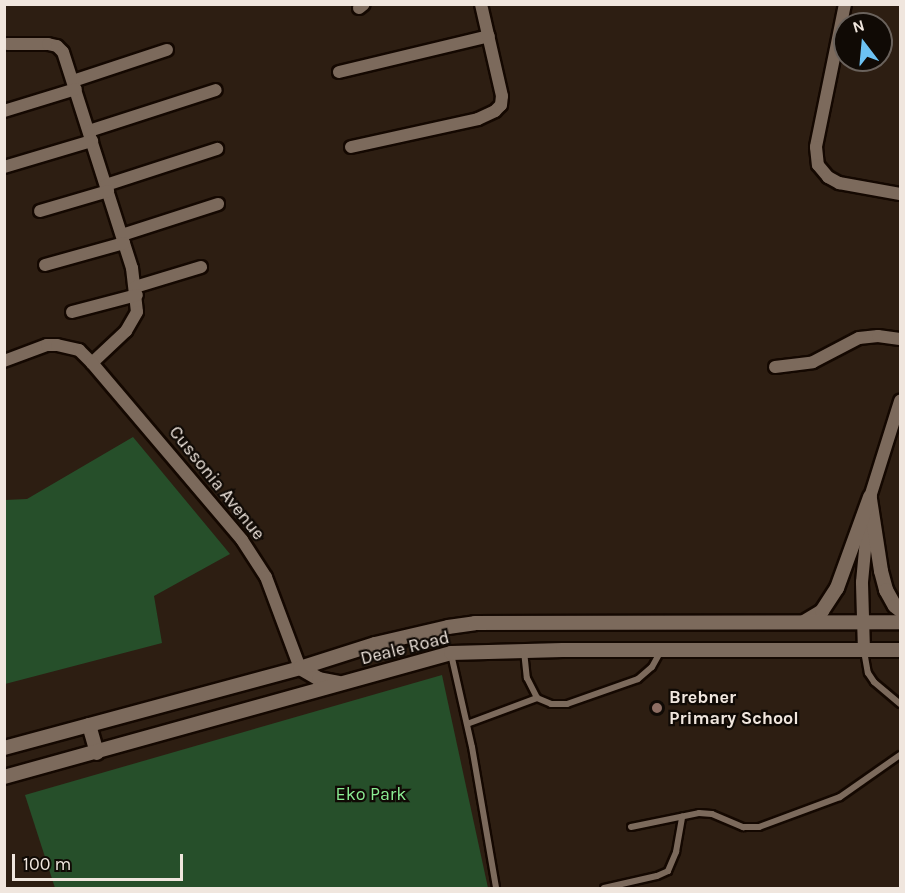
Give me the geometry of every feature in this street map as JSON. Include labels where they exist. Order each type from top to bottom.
[{"type":"street","points":[[351,147],[478,119],[495,111],[501,105],[502,96],[481,4]]},
{"type":"street","points":[[845,4],[816,147],[818,165],[828,177],[839,183],[900,194]]},
{"type":"street","points":[[339,72],[489,36]]},
{"type":"street","points":[[7,44],[48,44],[57,46],[63,52],[123,239],[136,291],[137,312],[132,322],[92,363]]},
{"type":"street","points":[[4,111],[167,50]]},
{"type":"street","points":[[4,167],[216,90]]},
{"type":"street","points":[[40,211],[217,149]]},
{"type":"street","points":[[45,265],[218,204]]},
{"type":"street","points":[[72,312],[201,267]]},
{"type":"street","points":[[775,367],[813,362],[859,338],[878,336],[900,339]]},
{"type":"street","name":"Cussonia Avenue","points":[[4,361],[47,345],[69,346],[79,350],[92,363],[242,540],[266,577],[300,668]]},
{"type":"street","points":[[759,624],[801,622],[822,611],[837,588],[897,418],[900,401]]},
{"type":"street","points":[[870,497],[886,590],[895,606],[900,610]]},
{"type":"street","points":[[864,651],[861,582],[870,497]]},
{"type":"street","name":"Deale Road","points":[[4,748],[300,668],[375,644],[475,623],[900,622]]},
{"type":"street","points":[[598,624],[600,650]]},
{"type":"street","name":"Deale Road","points":[[4,777],[451,653],[524,650],[900,650]]},
{"type":"street","points":[[300,668],[319,679],[343,683]]},
{"type":"street","points":[[287,699],[302,689],[300,668]]},
{"type":"street","points":[[89,725],[97,753]]},
{"type":"lane","points":[[524,650],[527,678],[537,698],[551,704],[567,704],[638,679],[648,672],[662,650]]},
{"type":"lane","points":[[864,651],[868,673],[874,682],[900,704]]},
{"type":"lane","points":[[451,653],[467,724],[496,888]]},
{"type":"lane","points":[[467,724],[537,698]]},
{"type":"lane","points":[[631,827],[699,813],[712,814],[743,827],[759,828],[840,797],[900,755]]},
{"type":"lane","points":[[604,888],[657,876],[668,871],[676,852],[682,817]]},
{"type":"green space","points":[[133,437],[230,554],[154,596],[162,643],[5,684],[5,500],[27,499]]},
{"type":"green space","name":"Eko Park","points":[[442,675],[488,888],[55,888],[25,795]]},
{"type":"place","name":"Brebner Primary School","points":[[657,708]]}]
